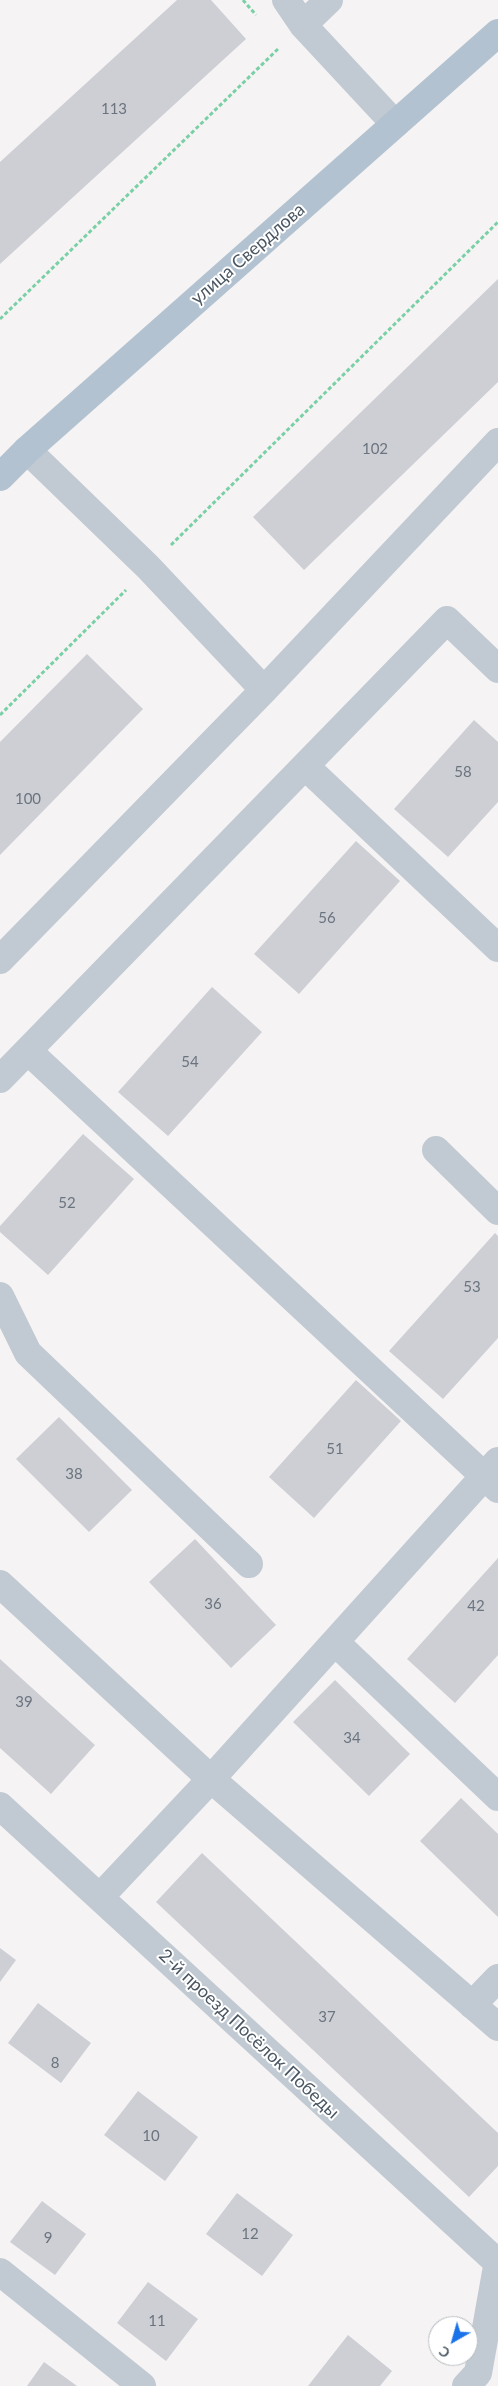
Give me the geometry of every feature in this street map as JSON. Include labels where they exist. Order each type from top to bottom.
[{"type":"main road","name":"улица Свердлова","points":[[0,476],[26,450],[395,124],[495,40]]},
{"type":"street","points":[[286,0],[303,25],[395,124]]},
{"type":"street","points":[[303,25],[329,0]]},
{"type":"street","points":[[0,960],[264,690],[498,442]]},
{"type":"street","points":[[26,450],[148,567],[264,690]]},
{"type":"street","points":[[0,1079],[447,620],[498,669]]},
{"type":"street","points":[[305,766],[498,948]]},
{"type":"street","points":[[28,1051],[498,1489]]},
{"type":"street","points":[[436,1150],[498,1210]]},
{"type":"street","points":[[0,1296],[28,1352],[249,1564]]},
{"type":"street","points":[[100,1898],[211,1779],[498,1461]]},
{"type":"street","points":[[0,1584],[211,1779],[498,2027]]},
{"type":"street","points":[[334,1642],[498,1797]]},
{"type":"street","name":"2-й проезд Посёлок Победы","points":[[0,1806],[498,2261]]},
{"type":"street","points":[[472,2005],[498,1978]]},
{"type":"street","points":[[466,2386],[478,2373],[498,2261]]},
{"type":"street","points":[[0,2272],[142,2386]]},
{"type":"path","points":[[0,319],[303,25]]},
{"type":"path","points":[[0,715],[498,222]]},
{"type":"building","points":[[177,0],[211,0],[246,39],[0,264],[0,162]]},
{"type":"building","points":[[498,279],[498,382],[304,570],[253,517]]},
{"type":"building","points":[[87,654],[143,709],[0,855],[0,742]]},
{"type":"building","points":[[474,720],[498,742],[498,802],[448,857],[394,809]]},
{"type":"building","points":[[356,841],[400,881],[299,994],[254,954]]},
{"type":"building","points":[[212,987],[262,1032],[168,1136],[118,1092]]},
{"type":"building","points":[[83,1134],[134,1179],[48,1275],[0,1232],[0,1226]]},
{"type":"building","points":[[495,1233],[498,1236],[498,1338],[443,1399],[389,1351]]},
{"type":"building","points":[[356,1380],[401,1421],[314,1518],[269,1477]]},
{"type":"building","points":[[59,1417],[132,1490],[89,1532],[16,1459]]},
{"type":"building","points":[[195,1539],[276,1625],[231,1668],[149,1582]]},
{"type":"building","points":[[498,1558],[498,1655],[455,1703],[407,1659]]},
{"type":"building","points":[[0,1659],[95,1745],[51,1794],[0,1748]]},
{"type":"building","points":[[335,1680],[410,1754],[369,1796],[293,1722]]},
{"type":"building","points":[[461,1798],[498,1834],[498,1917],[420,1841]]},
{"type":"building","points":[[202,1853],[498,2133],[498,2166],[469,2197],[156,1902]]},
{"type":"building","points":[[0,1948],[16,1960],[0,1982]]},
{"type":"building","points":[[38,2003],[91,2043],[61,2083],[8,2043]]},
{"type":"building","points":[[138,2091],[198,2137],[165,2181],[104,2135]]},
{"type":"building","points":[[237,2193],[293,2235],[262,2276],[206,2234]]},
{"type":"building","points":[[42,2201],[86,2234],[55,2275],[10,2242]]},
{"type":"building","points":[[148,2282],[198,2319],[166,2361],[117,2323]]},
{"type":"building","points":[[348,2335],[392,2371],[380,2386],[308,2386]]},
{"type":"building","points":[[44,2362],[77,2386],[27,2386]]}]
